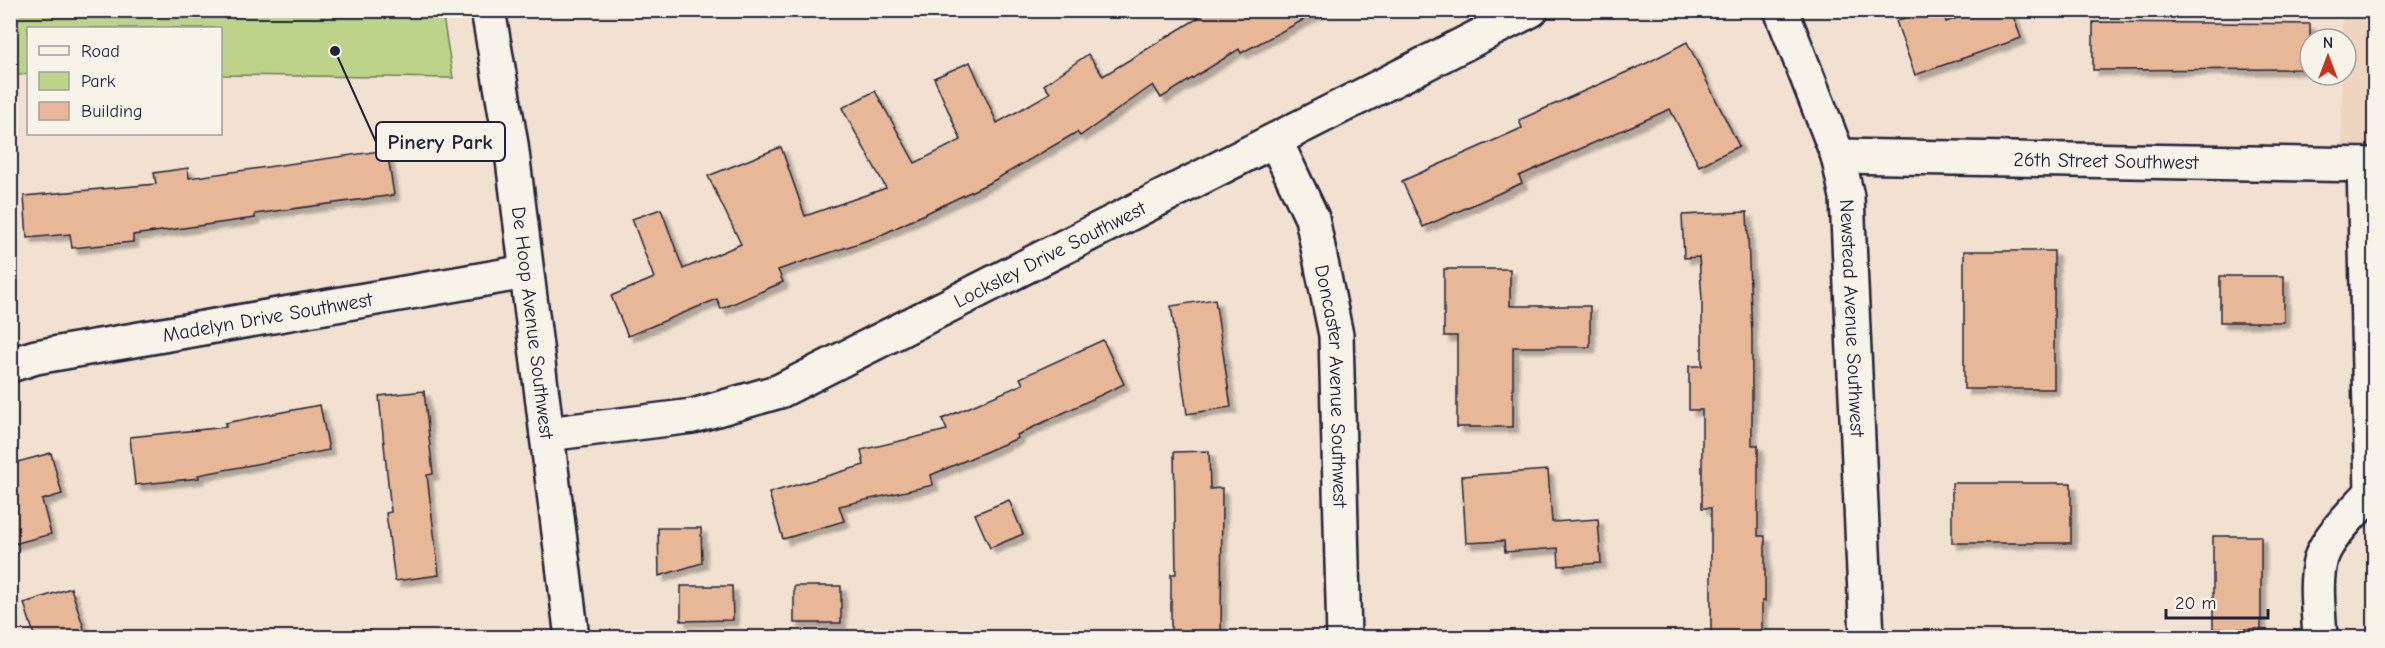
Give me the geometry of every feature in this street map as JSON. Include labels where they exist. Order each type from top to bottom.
[{"type":"street","name":"De Hoop Avenue Southwest","points":[[488,10],[511,144],[572,638]]},
{"type":"street","name":"Locksley Drive Southwest","points":[[547,434],[693,416],[780,391],[1276,142],[1532,10]]},
{"type":"street","name":"Newstead Avenue Southwest","points":[[1781,10],[1810,78],[1838,156],[1847,197],[1867,638]]},
{"type":"street","name":"Doncaster Avenue Southwest","points":[[1276,142],[1312,218],[1336,335],[1344,638]]},
{"type":"street","name":"26th Street Southwest","points":[[1838,156],[2369,165]]},
{"type":"street","points":[[2320,638],[2318,581],[2321,557],[2338,531],[2373,493],[2369,165]]},
{"type":"street","name":"Madelyn Drive Southwest","points":[[10,365],[36,357],[526,272]]},
{"type":"shaded area","points":[[2342,11],[2374,11],[2374,165],[2342,165],[2342,87],[2358,87],[2358,27],[2342,27]]},
{"type":"green space","points":[[11,11],[442,11],[453,78],[222,75],[222,27],[27,27],[27,74],[11,76]]},
{"type":"building","points":[[1211,10],[1322,10],[1241,53],[1239,49],[1161,98],[1153,85],[1080,136],[1077,132],[993,181],[877,237],[778,270],[783,282],[721,309],[717,299],[628,336],[611,296],[654,278],[632,219],[661,209],[683,269],[741,244],[708,176],[781,147],[805,216],[886,188],[842,108],[875,91],[915,163],[961,140],[934,78],[970,62],[997,123],[1050,93],[1044,85],[1088,54],[1103,76]]},
{"type":"building","points":[[1926,10],[1942,10],[1946,22],[1980,10],[2011,10],[2021,38],[1915,75],[1896,21]]},
{"type":"building","points":[[2093,22],[2310,24],[2310,27],[2298,27],[2298,69],[2093,70]]},
{"type":"building","points":[[1687,42],[1739,146],[1699,166],[1670,109],[1519,176],[1522,183],[1423,227],[1402,181],[1522,128],[1519,120],[1647,63]]},
{"type":"building","points":[[387,150],[394,195],[255,214],[255,218],[133,235],[133,242],[72,248],[70,234],[27,238],[24,196],[156,184],[154,173],[188,168],[189,178]]},
{"type":"building","points":[[1747,212],[1752,335],[1752,445],[1758,445],[1758,536],[1765,536],[1765,601],[1762,601],[1762,638],[1711,638],[1711,508],[1702,508],[1702,410],[1689,410],[1689,366],[1702,366],[1702,299],[1699,257],[1684,258],[1682,215]]},
{"type":"building","points":[[1964,251],[2054,251],[2054,389],[1964,389]]},
{"type":"building","points":[[1444,269],[1510,269],[1510,306],[1590,306],[1590,347],[1513,347],[1513,427],[1457,427],[1457,336],[1444,336]]},
{"type":"building","points":[[2220,276],[2284,276],[2284,322],[2220,322]]},
{"type":"building","points":[[1215,299],[1231,407],[1187,414],[1171,306]]},
{"type":"building","points":[[1103,340],[1124,384],[1017,435],[1018,438],[931,475],[933,485],[839,506],[844,521],[783,539],[769,493],[864,465],[861,450],[947,430],[942,419],[1023,384],[1020,378]]},
{"type":"building","points":[[424,391],[433,474],[427,475],[439,575],[395,581],[386,513],[391,512],[379,396]]},
{"type":"building","points":[[320,405],[329,450],[198,475],[199,478],[135,485],[130,437],[226,427],[225,423]]},
{"type":"building","points":[[1209,451],[1210,489],[1222,488],[1221,638],[1171,638],[1171,574],[1176,574],[1174,452]]},
{"type":"building","points":[[51,453],[62,494],[42,500],[51,534],[10,545],[10,464]]},
{"type":"building","points":[[1548,470],[1552,522],[1598,519],[1601,563],[1559,566],[1558,548],[1505,552],[1504,541],[1466,543],[1462,476]]},
{"type":"building","points":[[1952,483],[2071,483],[2071,543],[1952,543]]},
{"type":"building","points":[[1009,500],[1023,534],[990,548],[975,514]]},
{"type":"building","points":[[658,528],[701,528],[702,563],[659,576]]},
{"type":"building","points":[[2213,536],[2261,536],[2261,629],[2213,629]]},
{"type":"building","points":[[681,586],[732,586],[733,620],[681,621]]},
{"type":"building","points":[[794,586],[841,586],[841,623],[794,623]]},
{"type":"building","points":[[71,588],[87,638],[35,638],[24,603]]},
{"type":"place","name":"Pinery Park","points":[[335,51]]}]
